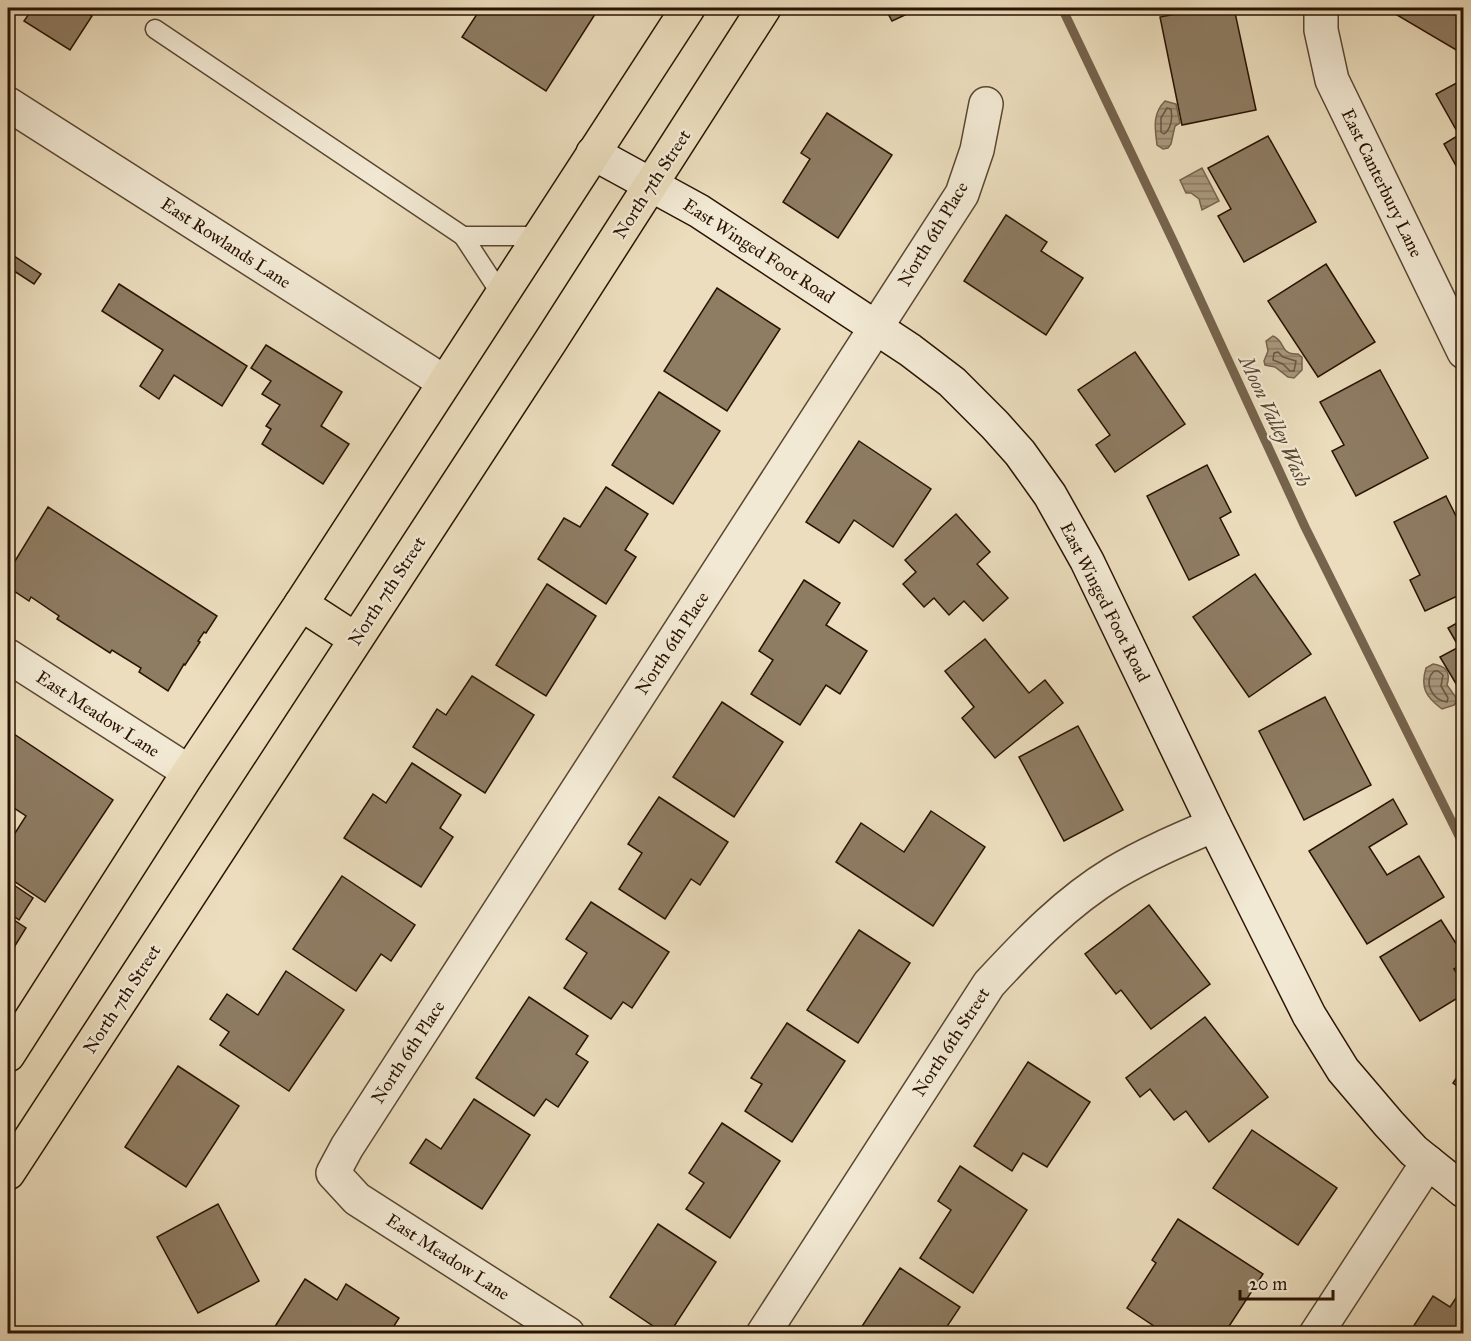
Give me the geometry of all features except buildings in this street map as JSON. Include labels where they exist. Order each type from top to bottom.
[{"type":"main road","points":[[8,1055],[189,772],[301,604],[688,8]]},
{"type":"main road","name":"North 7th Street","points":[[8,1173],[764,8]]},
{"type":"main road","points":[[301,604],[355,639]]},
{"type":"street","name":"East Canterbury Lane","points":[[1321,8],[1321,30],[1332,80],[1464,352]]},
{"type":"street","name":"East Rowlands Lane","points":[[8,104],[444,382]]},
{"type":"street","name":"North 6th Place","points":[[333,1173],[347,1147],[962,194],[977,150],[986,104]]},
{"type":"street","name":"East Winged Foot Road","points":[[593,153],[699,212],[910,350],[952,382],[995,424],[1020,453],[1050,495],[1087,561],[1214,825],[1309,1015],[1343,1070],[1389,1124],[1428,1162],[1464,1191]]},
{"type":"street","name":"East Meadow Lane","points":[[8,656],[189,772]]},
{"type":"street","name":"North 6th Street","points":[[763,1334],[990,984],[1029,940],[1112,874],[1161,847],[1214,825]]},
{"type":"street","points":[[1316,1334],[1428,1162]]},
{"type":"street","name":"East Meadow Lane","points":[[333,1173],[357,1199],[568,1334]]},
{"type":"lane","points":[[155,29],[463,236],[501,294]]},
{"type":"lane","points":[[463,236],[539,236]]},
{"type":"water","points":[[1165,101],[1176,104],[1180,123],[1175,126],[1171,144],[1168,148],[1163,149],[1157,145],[1155,122],[1158,111]]},
{"type":"water","points":[[1202,168],[1219,201],[1202,210],[1199,199],[1191,193],[1186,193],[1180,180]]},
{"type":"water","points":[[1273,336],[1280,341],[1285,350],[1302,357],[1302,370],[1294,378],[1288,377],[1275,367],[1265,365],[1264,361],[1268,351],[1266,341]]},
{"type":"water","points":[[1433,664],[1441,666],[1448,673],[1447,685],[1457,701],[1454,705],[1442,709],[1428,696],[1424,687],[1424,675],[1426,668]]},
{"type":"waterway","name":"Moon Valley Wash","points":[[1062,8],[1176,247],[1305,527],[1464,846]]}]
